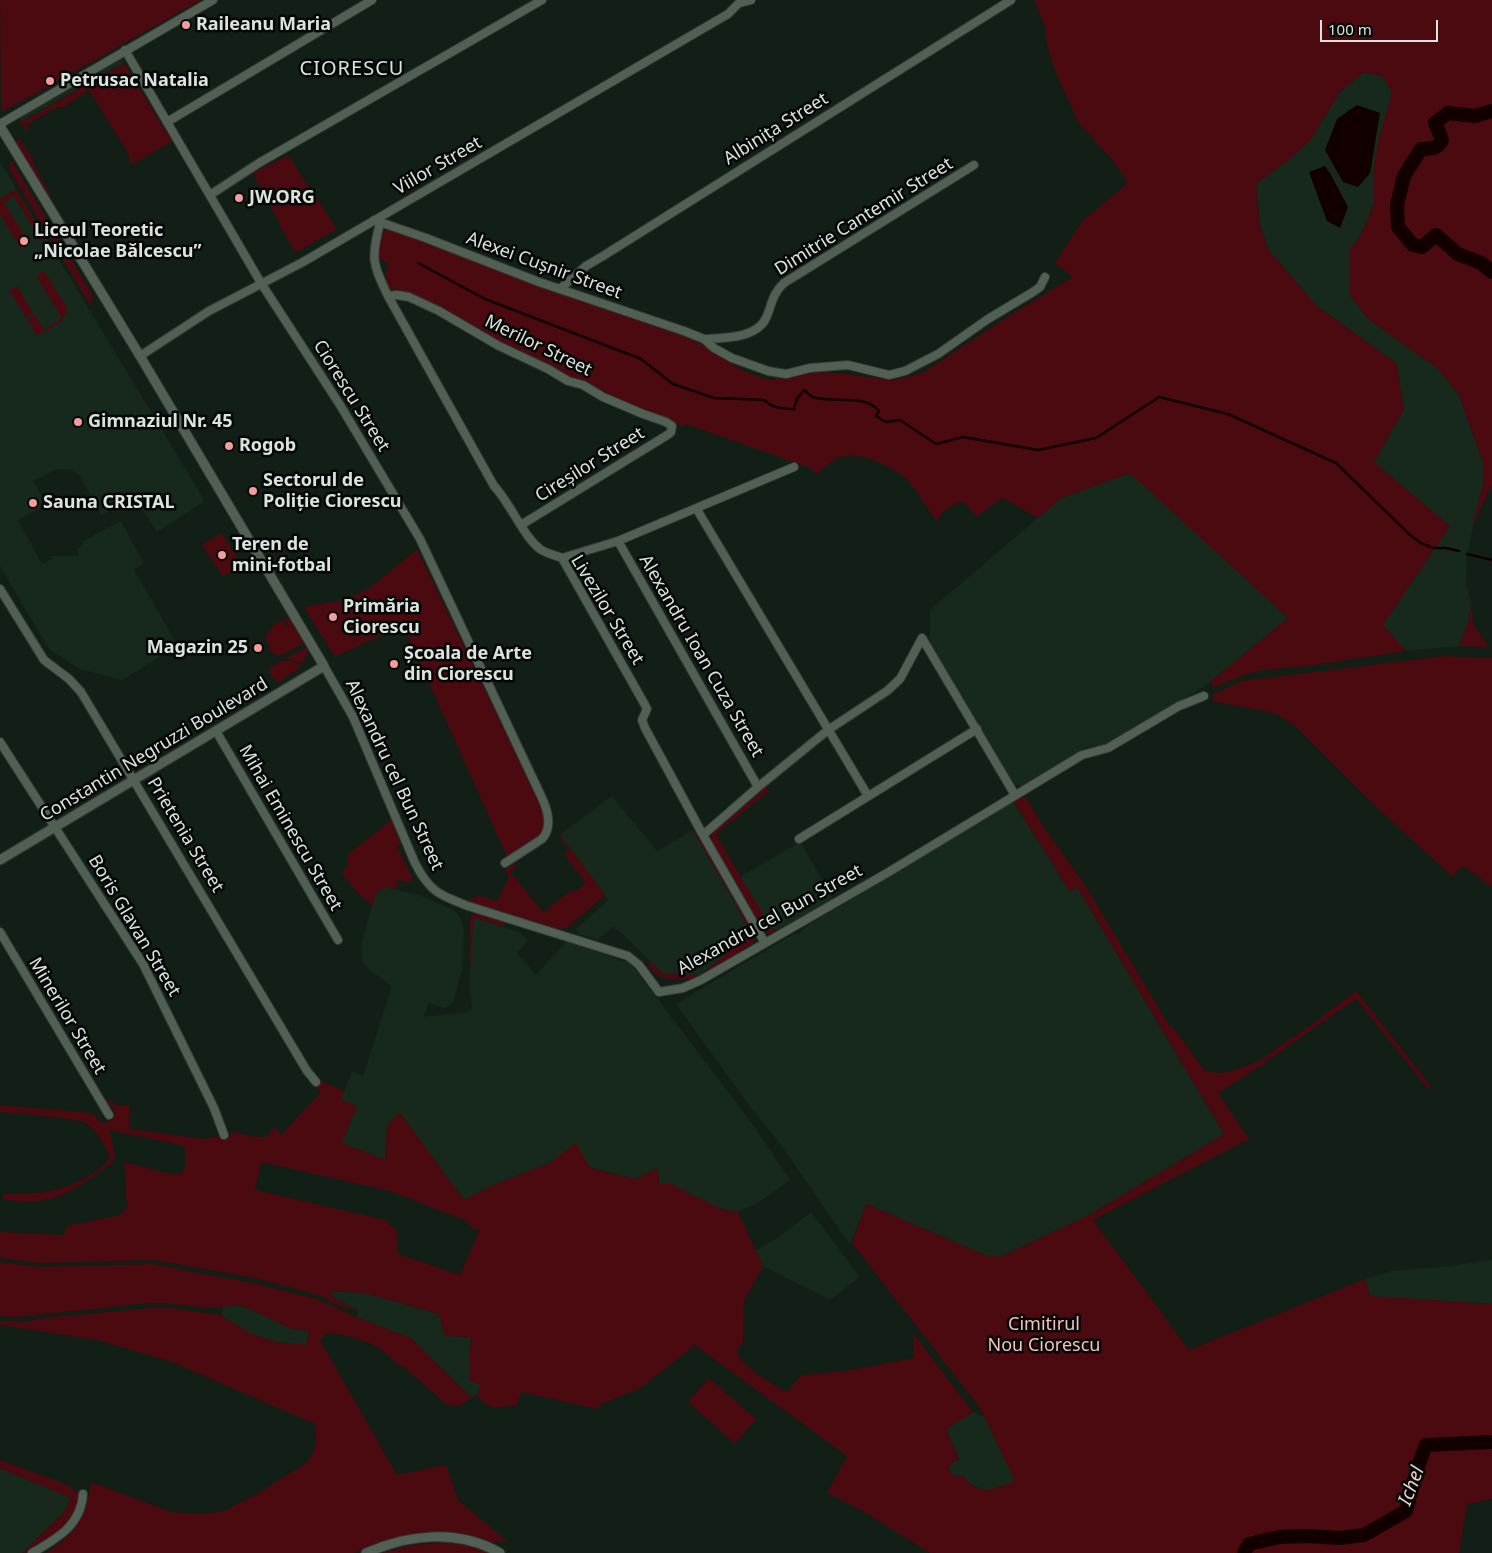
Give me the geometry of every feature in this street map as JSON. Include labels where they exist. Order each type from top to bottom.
[{"type":"street","points":[[0,125],[213,0]]},
{"type":"street","points":[[167,122],[372,0]]},
{"type":"street","points":[[210,195],[253,167],[542,0]]},
{"type":"street","name":"Viilor Street","points":[[140,356],[209,311],[377,222],[728,14],[737,2],[751,0]]},
{"type":"street","name":"Albinița Street","points":[[561,288],[595,261],[1011,0]]},
{"type":"street","name":"Ciorescu Street","points":[[125,50],[261,283],[340,405],[420,539],[548,811],[546,835],[505,863]]},
{"type":"street","name":"Alexandru cel Bun Street","points":[[0,125],[324,666],[353,717],[421,875],[428,885],[438,893],[468,906],[628,956],[639,965],[659,992],[683,988],[701,980],[888,873],[1082,755],[1108,748],[1178,706],[1204,696]]},
{"type":"street","name":"Dimitrie Cantemir Street","points":[[704,339],[729,338],[754,330],[765,319],[774,295],[784,283],[974,165]]},
{"type":"street","name":"Alexei Cușnir Street","points":[[377,222],[426,238],[539,282],[561,288],[704,339]]},
{"type":"street","name":"Livezilor Street","points":[[377,222],[374,259],[378,275],[388,296],[494,486],[504,496],[532,541],[540,549],[562,558],[645,705],[647,709],[642,720],[703,835],[765,943]]},
{"type":"street","points":[[704,339],[714,348],[732,358],[768,371],[786,374],[810,368],[848,365],[890,375],[905,371],[945,350],[988,319],[1040,287],[1045,277]]},
{"type":"street","name":"Merilor Street","points":[[388,296],[409,297],[500,346],[548,368],[568,381],[583,386],[635,411],[666,422],[670,424],[672,429]]},
{"type":"street","name":"Cireșilor Street","points":[[521,525],[644,451],[669,434],[672,429]]},
{"type":"street","points":[[562,558],[618,541],[794,467]]},
{"type":"street","points":[[696,508],[868,796]]},
{"type":"street","name":"Alexandru Ioan Cuza Street","points":[[618,541],[758,787]]},
{"type":"street","name":"Prietenia Street","points":[[0,589],[44,660],[69,679],[81,692],[307,1071],[316,1082]]},
{"type":"street","points":[[703,835],[828,730],[900,679],[922,638],[1015,795]]},
{"type":"street","name":"Constantin Negruzzi Boulevard","points":[[0,860],[324,666]]},
{"type":"street","points":[[799,839],[977,729]]},
{"type":"street","name":"Mihai Eminescu Street","points":[[216,731],[338,940]]},
{"type":"street","name":"Boris Glavan Street","points":[[0,742],[147,971],[176,1034],[214,1108],[224,1135]]},
{"type":"street","name":"Minerilor Street","points":[[0,932],[109,1115]]},
{"type":"street","points":[[32,1553],[71,1527],[82,1504],[83,1494]]},
{"type":"street","points":[[366,1553],[406,1540],[434,1536],[467,1539],[481,1543],[500,1553]]},
{"type":"shaded area","points":[[122,58],[124,63],[22,121],[20,116]]},
{"type":"shaded area","points":[[1364,72],[1382,76],[1393,92],[1378,143],[1373,205],[1360,237],[1349,250],[1349,294],[1368,319],[1437,368],[1459,395],[1483,463],[1483,484],[1467,554],[1466,584],[1471,602],[1469,620],[1459,646],[1406,651],[1383,625],[1449,526],[1374,462],[1404,409],[1396,363],[1317,306],[1269,251],[1260,225],[1256,183],[1292,157],[1310,140],[1340,92]]},
{"type":"shaded area","points":[[1357,105],[1380,113],[1370,173],[1358,187],[1343,182],[1325,150],[1337,119]]},
{"type":"shaded area","points":[[0,162],[205,501],[157,532],[139,504],[126,502],[101,515],[79,475],[70,469],[57,469],[33,481],[46,504],[18,520],[42,564],[52,559],[50,556],[79,556],[76,549],[83,545],[83,541],[121,521],[144,563],[134,570],[178,646],[122,680],[80,669],[49,649],[0,566]]},
{"type":"shaded area","points":[[1325,166],[1348,207],[1340,228],[1327,221],[1309,172]]},
{"type":"shaded area","points":[[1130,473],[1135,475],[1288,618],[1206,685],[1105,745],[1086,747],[1021,786],[1013,785],[930,643],[930,610],[1061,498]]},
{"type":"shaded area","points":[[612,796],[657,851],[693,830],[752,933],[700,975],[663,974],[614,926],[597,940],[577,933],[577,928],[608,900],[560,835]]},
{"type":"shaded area","points":[[1013,801],[1070,892],[1077,887],[1224,1134],[1089,1215],[1000,1257],[985,1255],[866,1204],[850,1245],[781,1145],[751,1108],[676,1004],[792,935],[800,933],[805,927]]},
{"type":"shaded area","points":[[800,842],[834,899],[776,931],[770,927],[740,877]]},
{"type":"shaded area","points":[[385,887],[419,895],[453,910],[460,917],[464,931],[462,971],[453,1002],[445,1008],[429,1003],[423,1017],[462,1013],[472,1009],[469,985],[473,920],[476,918],[518,932],[528,940],[517,953],[536,975],[567,941],[631,964],[754,1126],[790,1180],[759,1202],[735,1213],[715,1206],[673,1185],[659,1184],[658,1168],[635,1179],[555,1158],[549,1163],[484,1189],[464,1200],[400,1113],[387,1125],[385,1160],[341,1143],[357,1106],[341,1100],[352,1072],[363,1076],[392,986],[368,969],[362,961],[361,946],[375,895]]},
{"type":"shaded area","points":[[811,1212],[860,1277],[830,1300],[763,1266],[756,1250],[776,1239]]},
{"type":"shaded area","points":[[1492,1260],[1492,1304],[1370,1296],[1365,1279],[1391,1271]]},
{"type":"shaded area","points":[[330,1291],[365,1293],[439,1314],[445,1336],[472,1337],[470,1342],[481,1385],[476,1396],[472,1398],[411,1338],[356,1317],[358,1311],[332,1296]]},
{"type":"shaded area","points":[[238,1305],[292,1329],[309,1331],[306,1345],[276,1342],[248,1333],[221,1315],[224,1306]]},
{"type":"shaded area","points":[[973,1412],[985,1417],[1016,1481],[989,1491],[952,1477],[949,1467],[954,1461],[959,1459],[946,1429]]},
{"type":"shaded area","points":[[0,1468],[71,1498],[64,1512],[22,1553],[0,1553]]},
{"type":"green space","points":[[0,0],[201,0],[54,83],[50,77],[45,80],[49,86],[1,112]]},
{"type":"green space","points":[[1034,0],[1492,0],[1492,485],[1472,527],[1483,484],[1483,463],[1459,395],[1437,368],[1368,319],[1349,294],[1349,250],[1360,237],[1373,206],[1373,171],[1378,143],[1392,92],[1382,76],[1364,72],[1340,92],[1310,140],[1292,157],[1256,184],[1260,225],[1269,251],[1317,306],[1396,363],[1404,409],[1374,462],[1450,526],[1383,625],[1406,651],[1308,666],[1263,670],[1214,687],[1210,682],[1288,618],[1130,473],[1061,498],[1038,518],[1002,498],[976,517],[963,501],[944,511],[937,522],[908,481],[896,471],[879,462],[853,455],[846,456],[834,460],[817,474],[810,468],[686,424],[683,426],[643,412],[573,381],[412,293],[394,293],[385,280],[388,262],[380,260],[377,255],[383,231],[388,230],[405,233],[556,292],[694,340],[744,371],[769,380],[817,372],[893,380],[922,373],[1010,315],[1073,277],[1055,263],[1082,221],[1128,183],[1113,161],[1078,122],[1055,71],[1047,45],[1044,24]]},
{"type":"green space","points":[[124,63],[172,141],[141,160],[130,164],[128,153],[89,90],[64,107],[58,107],[26,125],[29,130],[26,131],[19,120],[23,121]]},
{"type":"green space","points":[[20,139],[33,159],[33,163],[51,196],[48,199],[14,142]]},
{"type":"green space","points":[[288,155],[337,229],[295,253],[253,173]]},
{"type":"green space","points":[[11,160],[93,296],[90,305],[9,169]]},
{"type":"green space","points":[[16,189],[45,238],[41,241],[14,196],[4,202],[28,242],[20,248],[0,214],[0,199]]},
{"type":"green space","points":[[44,271],[68,309],[61,322],[37,336],[27,319],[35,315],[44,330],[62,318],[36,276]]},
{"type":"green space","points":[[17,286],[33,313],[26,317],[9,290]]},
{"type":"green space","name":"Teren de mini-fotbal","points":[[221,533],[241,564],[223,577],[202,545]]},
{"type":"green space","points":[[417,549],[546,817],[544,833],[507,857],[403,625],[335,657],[304,607],[348,599],[370,588]]},
{"type":"green space","points":[[1471,602],[1473,624],[1489,647],[1459,646],[1469,620]]},
{"type":"green space","points":[[281,617],[287,627],[289,625],[283,617],[289,618],[303,641],[302,644],[279,656],[274,655],[269,649],[265,637],[275,623],[277,624],[282,620]]},
{"type":"green space","points":[[305,648],[309,649],[303,663],[285,659]]},
{"type":"green space","points":[[1445,656],[1492,658],[1492,887],[1463,866],[1452,876],[1373,804],[1295,726],[1275,713],[1212,701],[1214,694],[1241,681]]},
{"type":"green space","points":[[283,660],[302,664],[277,683],[268,669]]},
{"type":"green space","points":[[766,785],[769,791],[716,834],[770,927],[776,931],[769,933],[760,929],[710,843],[715,827]]},
{"type":"green space","name":"Cimitirul Nou Ciorescu","points":[[1025,796],[1045,829],[1085,885],[1170,1027],[1172,1026],[1205,1071],[1219,1073],[1236,1070],[1258,1061],[1311,1025],[1356,991],[1431,1086],[1428,1089],[1356,999],[1218,1093],[1249,1139],[1093,1220],[1189,1350],[1365,1279],[1370,1296],[1492,1304],[1492,1499],[1467,1504],[1459,1553],[930,1553],[863,1511],[827,1493],[847,1456],[695,1345],[642,1387],[600,1405],[598,1409],[521,1392],[517,1405],[492,1408],[476,1396],[481,1385],[469,1381],[469,1352],[472,1337],[445,1336],[439,1314],[365,1293],[331,1291],[332,1296],[358,1311],[340,1306],[319,1295],[255,1278],[154,1260],[38,1263],[0,1258],[0,1232],[64,1235],[67,1226],[120,1215],[127,1206],[124,1162],[167,1173],[180,1174],[185,1169],[185,1148],[180,1145],[110,1130],[115,1160],[89,1180],[60,1196],[49,1199],[39,1201],[3,1200],[3,1194],[46,1192],[63,1188],[91,1175],[110,1157],[100,1138],[85,1123],[0,1112],[0,1105],[92,1113],[102,1123],[113,1119],[115,1110],[102,1096],[116,1105],[129,1106],[129,1129],[204,1139],[235,1132],[248,1136],[266,1137],[275,1127],[281,1135],[321,1092],[315,1087],[318,1080],[344,1091],[341,1100],[357,1106],[342,1143],[385,1160],[387,1125],[400,1113],[464,1200],[484,1189],[549,1163],[576,1143],[589,1166],[594,1169],[635,1179],[658,1168],[659,1184],[671,1184],[723,1210],[738,1212],[763,1266],[744,1301],[743,1343],[738,1348],[738,1354],[749,1367],[766,1380],[787,1392],[801,1375],[845,1371],[914,1358],[913,1333],[973,1412],[946,1429],[959,1459],[954,1461],[949,1467],[952,1476],[963,1475],[974,1487],[980,1489],[994,1488],[1015,1481],[980,1408],[852,1243],[866,1204],[985,1255],[1000,1257],[1089,1215],[1224,1134],[1077,887],[1070,892],[1013,801]],"holes":[[[261,1162],[390,1191],[464,1220],[474,1229],[480,1229],[460,1275],[398,1254],[397,1231],[385,1220],[255,1190]]]},
{"type":"green space","points":[[391,820],[401,844],[397,847],[412,877],[411,883],[398,880],[396,889],[384,887],[375,895],[373,905],[361,897],[341,872],[348,867],[347,855]]},
{"type":"green space","points":[[693,830],[697,832],[733,895],[731,897]]},
{"type":"green space","points":[[560,835],[605,895],[568,927],[560,929],[468,903],[469,900],[477,897],[476,895],[497,901],[509,878],[505,869],[514,863],[516,867],[510,872],[543,912],[572,890],[575,892],[586,883],[564,854],[569,849],[558,836]]},
{"type":"green space","points":[[737,901],[753,928],[754,939],[752,944],[706,975],[694,979],[668,979],[658,976],[648,966],[649,961],[663,974],[700,975],[751,934],[734,902]]},
{"type":"green space","points":[[476,912],[505,921],[503,927],[476,918],[473,920],[470,971],[470,919]]},
{"type":"green space","points":[[0,1262],[39,1267],[152,1264],[253,1283],[317,1299],[356,1317],[411,1338],[472,1398],[458,1406],[447,1405],[378,1347],[344,1335],[327,1333],[320,1340],[397,1475],[446,1465],[458,1500],[507,1541],[492,1542],[456,1534],[437,1533],[413,1535],[354,1553],[46,1553],[65,1539],[77,1524],[86,1504],[91,1482],[171,1512],[201,1514],[224,1511],[259,1493],[306,1463],[316,1445],[315,1424],[172,1362],[97,1340],[0,1325],[0,1321],[22,1322],[43,1318],[162,1307],[221,1315],[249,1333],[276,1342],[306,1345],[309,1331],[292,1329],[238,1305],[212,1308],[163,1303],[137,1304],[15,1317],[0,1316]]},
{"type":"green space","points":[[709,1378],[756,1419],[735,1444],[688,1402]]},
{"type":"green space","points":[[0,1460],[68,1485],[77,1493],[77,1504],[74,1514],[68,1523],[52,1537],[24,1553],[22,1553],[64,1512],[71,1498],[0,1468]]},
{"type":"green space","points":[[445,1542],[469,1544],[490,1553],[381,1553],[412,1545]]},
{"type":"waterway","name":"Ichel","points":[[1492,111],[1475,116],[1448,113],[1435,123],[1442,140],[1436,147],[1421,149],[1404,176],[1397,205],[1398,227],[1413,245],[1422,247],[1436,235],[1458,254],[1481,263],[1492,272]]},
{"type":"waterway","points":[[418,263],[485,299],[641,359],[673,384],[714,398],[764,400],[774,407],[781,408],[794,409],[797,399],[804,390],[812,396],[821,399],[865,402],[879,411],[876,416],[886,422],[900,420],[936,444],[963,437],[1038,450],[1096,438],[1159,397],[1228,414],[1336,463],[1410,535],[1421,543],[1433,548],[1459,551]]},
{"type":"waterway","points":[[1467,554],[1492,560]]},
{"type":"waterway","name":"Ichel","points":[[1244,1553],[1249,1544],[1279,1537],[1340,1538],[1364,1535],[1406,1511],[1417,1469],[1426,1445],[1492,1442]]},
{"type":"place","name":"Raileanu Maria","points":[[186,25]]},
{"type":"place","name":"Petrusac Natalia","points":[[50,81]]},
{"type":"place","name":"JW.ORG","points":[[239,198]]},
{"type":"place","name":"Liceul Teoretic „Nicolae Bălcescu”","points":[[24,241]]},
{"type":"place","name":"Gimnaziul Nr. 45","points":[[78,422]]},
{"type":"place","name":"Rogob","points":[[229,446]]},
{"type":"place","name":"Sectorul de Poliție Ciorescu","points":[[253,491]]},
{"type":"place","name":"Sauna CRISTAL","points":[[33,503]]},
{"type":"place","name":"Teren de mini-fotbal","points":[[222,555]]},
{"type":"place","name":"Primăria Ciorescu","points":[[333,617]]},
{"type":"place","name":"Magazin 25","points":[[258,648]]},
{"type":"place","name":"Școala de Arte din Ciorescu","points":[[394,664]]},
{"type":"district","name":"CIORESCU","points":[[352,69]]}]
